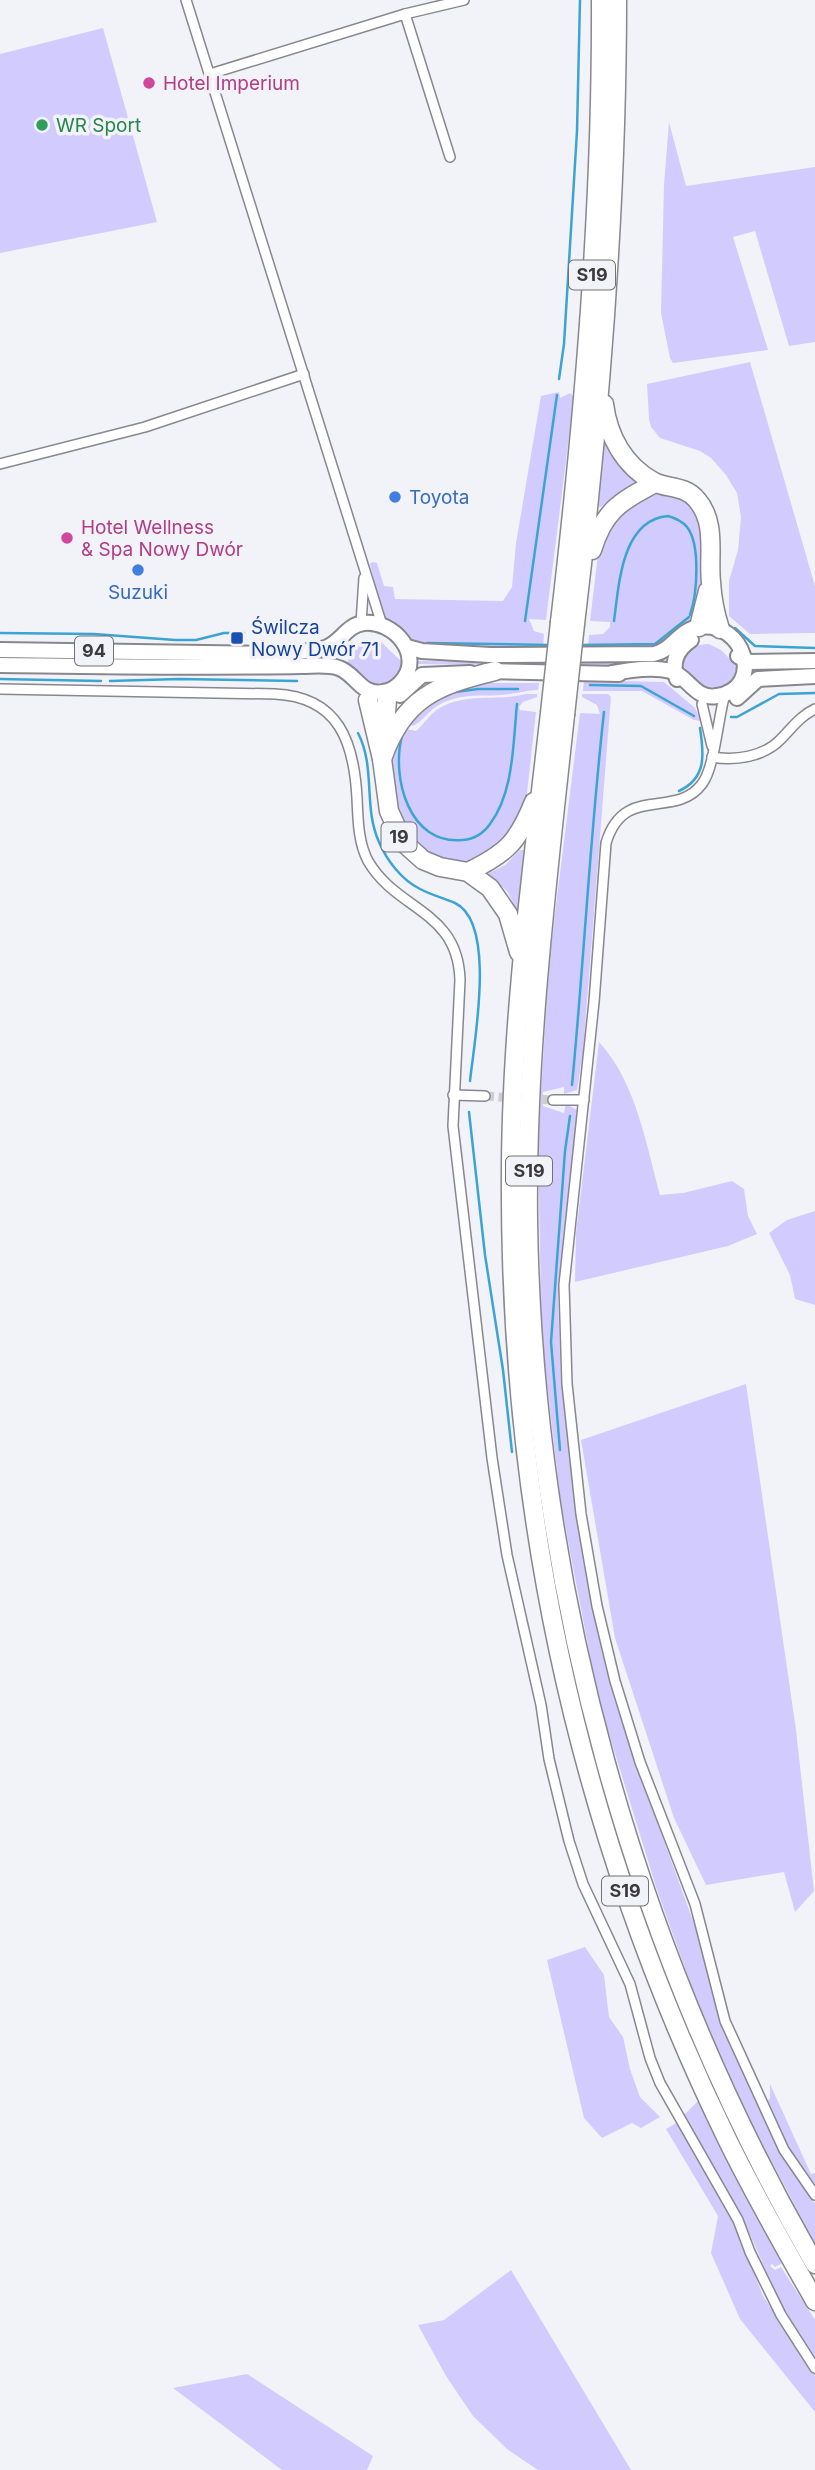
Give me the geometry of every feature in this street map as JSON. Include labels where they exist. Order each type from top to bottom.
[{"type":"highway","name":"S19","points":[[601,0],[598,169],[592,280],[567,623],[557,714],[530,1101],[528,1217],[538,1393],[564,1580],[589,1695],[621,1815],[683,1993],[732,2106],[815,2264]]},
{"type":"highway","name":"S19","points":[[567,623],[579,593],[601,376],[614,156],[617,0]]},
{"type":"highway","points":[[601,376],[606,415],[616,445],[630,463],[655,483],[682,489],[694,496],[703,508],[710,528],[710,581],[720,629]]},
{"type":"highway","points":[[579,593],[598,530],[607,516],[626,498],[655,483]]},
{"type":"highway","points":[[697,632],[710,581]]},
{"type":"highway","points":[[382,758],[404,715],[421,698],[490,666]]},
{"type":"highway","points":[[382,758],[388,695]]},
{"type":"highway","points":[[368,700],[382,758]]},
{"type":"highway","name":"S19","points":[[557,714],[542,782],[522,965],[511,1138],[513,1301],[521,1415],[533,1515],[558,1650],[604,1828],[666,1999],[727,2139],[815,2301]]},
{"type":"highway","name":"19","points":[[382,758],[389,811],[402,842],[428,863],[445,869],[468,872]]},
{"type":"highway","points":[[522,965],[506,909],[490,888],[468,872],[500,855],[513,844],[526,823],[542,782]]},
{"type":"main road","points":[[360,628],[382,634],[408,658],[458,658],[490,666],[612,673],[668,670],[689,697],[702,704],[723,699],[736,687],[743,662],[732,637],[720,629],[681,635],[671,647],[660,653],[490,666],[422,676],[402,694],[368,700],[351,690],[340,666],[347,641],[360,628],[382,625],[398,634],[408,658],[401,682],[388,695]]},
{"type":"main road","name":"94","points":[[267,653],[323,649],[332,645],[347,630],[360,628]]},
{"type":"main road","points":[[676,678],[676,656],[697,632]]},
{"type":"main road","points":[[697,632],[720,639],[743,662],[762,671],[815,675]]},
{"type":"main road","name":"94","points":[[0,650],[267,653],[314,656],[340,666]]},
{"type":"main road","points":[[598,656],[620,661],[659,661],[676,656]]},
{"type":"main road","points":[[743,662],[794,663],[815,660]]},
{"type":"main road","name":"94","points":[[0,664],[270,668],[340,666]]},
{"type":"main road","points":[[340,666],[368,691],[388,695]]},
{"type":"main road","points":[[676,678],[685,679],[701,695],[734,700],[758,679],[815,675]]},
{"type":"street","points":[[186,0],[382,625]]},
{"type":"street","points":[[210,74],[405,14],[464,0]]},
{"type":"street","points":[[405,14],[450,158]]},
{"type":"street","points":[[0,464],[145,427],[304,374]]},
{"type":"street","points":[[360,628],[364,569]]},
{"type":"street","points":[[0,689],[285,694],[305,699],[326,711],[350,745],[360,834],[370,863],[389,885],[441,928],[457,951],[460,980],[453,1126],[471,1284],[501,1520],[541,1705],[549,1759],[569,1842],[583,1884],[630,1984],[650,2058],[660,2083],[738,2220],[750,2252],[781,2315],[815,2368]]},
{"type":"street","points":[[723,699],[704,781],[683,798],[630,810],[616,821],[608,834],[602,870],[584,1100],[565,1272],[564,1307],[571,1430],[581,1514],[597,1606],[612,1670],[636,1749],[695,1904],[725,2021],[784,2150],[815,2195]]},
{"type":"street","points":[[702,704],[712,753]]},
{"type":"street","points":[[712,753],[753,756],[765,751],[780,740],[798,720],[815,709]]},
{"type":"street","points":[[453,1095],[485,1097]]},
{"type":"street","points":[[553,1100],[584,1100]]},
{"type":"shaded area","points":[[103,28],[157,222],[0,253],[0,54]]},
{"type":"shaded area","points":[[669,122],[686,186],[815,167],[815,342],[789,346],[755,231],[733,237],[768,350],[673,363],[661,313],[664,185]]},
{"type":"shaded area","points":[[750,362],[815,586],[815,633],[750,634],[729,616],[729,581],[738,550],[741,517],[737,493],[711,458],[700,451],[660,438],[651,427],[649,419],[647,384]]},
{"type":"shaded area","points":[[559,392],[560,398],[570,393],[574,397],[546,620],[529,619],[534,631],[544,634],[543,650],[418,645],[385,618],[370,564],[377,563],[384,586],[393,587],[395,599],[503,601],[512,587],[516,543],[541,396]]},
{"type":"shaded area","points":[[604,440],[609,453],[618,464],[640,482],[617,494],[601,507],[598,506]]},
{"type":"shaded area","points":[[656,494],[685,501],[694,510],[699,522],[704,550],[698,616],[675,631],[659,649],[588,650],[589,635],[603,634],[610,627],[610,622],[590,621],[599,546],[605,528],[642,497]]},
{"type":"shaded area","points":[[367,640],[381,642],[401,661],[398,673],[391,680],[369,682],[348,663],[353,648]]},
{"type":"shaded area","points":[[709,644],[721,650],[737,666],[734,677],[723,687],[705,687],[683,667],[691,650],[699,645]]},
{"type":"shaded area","points":[[416,661],[667,664],[664,667],[417,664]]},
{"type":"shaded area","points":[[584,680],[664,682],[695,708],[701,721],[694,720],[642,691],[583,691]]},
{"type":"shaded area","points":[[467,683],[539,683],[538,690],[457,698],[435,707],[413,726],[404,722],[416,707]]},
{"type":"shaded area","points":[[537,694],[537,697],[523,702],[519,707],[520,710],[536,712],[526,802],[509,840],[473,861],[460,862],[435,856],[416,843],[400,815],[393,779],[393,758],[401,728],[416,731],[435,711],[457,701]]},
{"type":"shaded area","points":[[582,694],[608,694],[611,697],[583,1052],[577,1090],[564,1094],[564,1087],[543,1092],[543,1106],[564,1113],[566,1104],[577,1110],[558,1302],[561,1380],[575,1500],[598,1635],[611,1688],[697,1932],[720,2023],[777,2147],[815,2204],[815,2243],[747,2115],[707,2030],[657,1890],[598,1698],[561,1504],[545,1367],[538,1142],[549,962],[580,713],[600,714],[597,705],[582,697]]},
{"type":"shaded area","points":[[520,850],[525,850],[518,911],[507,891],[487,874],[505,865]]},
{"type":"shaded area","points":[[599,1042],[612,1058],[631,1095],[660,1195],[683,1193],[732,1181],[744,1189],[748,1216],[757,1234],[728,1246],[575,1282],[576,1233]]},
{"type":"shaded area","points":[[815,1211],[815,1305],[795,1299],[790,1275],[769,1233],[787,1220]]},
{"type":"shaded area","points":[[746,1384],[796,1730],[814,1891],[795,1912],[784,1872],[706,1885],[674,1818],[615,1638],[581,1440]]},
{"type":"shaded area","points":[[585,1947],[604,1975],[609,2017],[623,2037],[640,2097],[660,2117],[641,2128],[632,2123],[602,2138],[584,2118],[547,1960]]},
{"type":"shaded area","points":[[770,2084],[811,2174],[815,2173],[815,2184],[789,2151],[767,2102],[770,2098]]},
{"type":"shaded area","points":[[699,2100],[729,2164],[782,2263],[775,2267],[772,2264],[770,2266],[775,2270],[781,2267],[815,2320],[815,2357],[780,2303],[749,2232],[683,2116]]},
{"type":"shaded area","points":[[678,2122],[735,2223],[763,2296],[815,2375],[815,2412],[740,2319],[711,2253],[718,2216],[666,2129]]},
{"type":"shaded area","points":[[511,2270],[631,2470],[538,2470],[507,2449],[473,2416],[446,2376],[418,2325],[444,2320]]},
{"type":"shaded area","points":[[247,2374],[373,2456],[367,2470],[282,2470],[173,2388]]},
{"type":"waterway","points":[[559,379],[564,344],[577,131],[580,0]]},
{"type":"waterway","points":[[525,621],[557,395]]},
{"type":"waterway","points":[[614,621],[621,573],[632,542],[640,529],[652,520],[668,516],[687,527],[694,546],[696,583],[690,615]]},
{"type":"waterway","points":[[580,645],[655,644],[689,617]]},
{"type":"waterway","points":[[735,628],[755,646],[815,648]]},
{"type":"waterway","points":[[0,633],[94,634],[175,640],[196,640],[224,633],[244,633]]},
{"type":"waterway","points":[[427,643],[549,645]]},
{"type":"waterway","points":[[0,679],[101,681]]},
{"type":"waterway","points":[[110,681],[297,681]]},
{"type":"waterway","points":[[590,685],[641,686],[694,716]]},
{"type":"waterway","points":[[455,692],[518,689]]},
{"type":"waterway","points":[[731,717],[737,717],[779,694],[815,693]]},
{"type":"waterway","points":[[402,736],[399,752],[402,789],[417,821],[429,832],[444,839],[471,838],[487,828],[504,797],[511,767],[517,704]]},
{"type":"waterway","points":[[572,1085],[604,712]]},
{"type":"waterway","points":[[679,791],[695,779],[702,764],[700,728]]},
{"type":"waterway","points":[[358,733],[367,760],[374,829],[386,856],[413,885],[455,903],[468,915],[476,934],[480,985],[470,1081]]},
{"type":"waterway","points":[[469,1112],[512,1452]]},
{"type":"waterway","points":[[560,1450],[551,1342],[570,1116]]},
{"type":"tunnel","points":[[485,1096],[515,1098]]},
{"type":"tunnel","points":[[529,1099],[553,1100]]},
{"type":"place","name":"Hotel Imperium","points":[[149,83]]},
{"type":"place","name":"WR Sport","points":[[42,125]]},
{"type":"place","name":"Toyota","points":[[395,497]]},
{"type":"place","name":"Hotel Wellness & Spa Nowy Dwór","points":[[67,538]]},
{"type":"place","name":"Suzuki","points":[[138,570]]},
{"type":"place","name":"Świlcza Nowy Dwór 71","points":[[237,638]]}]
